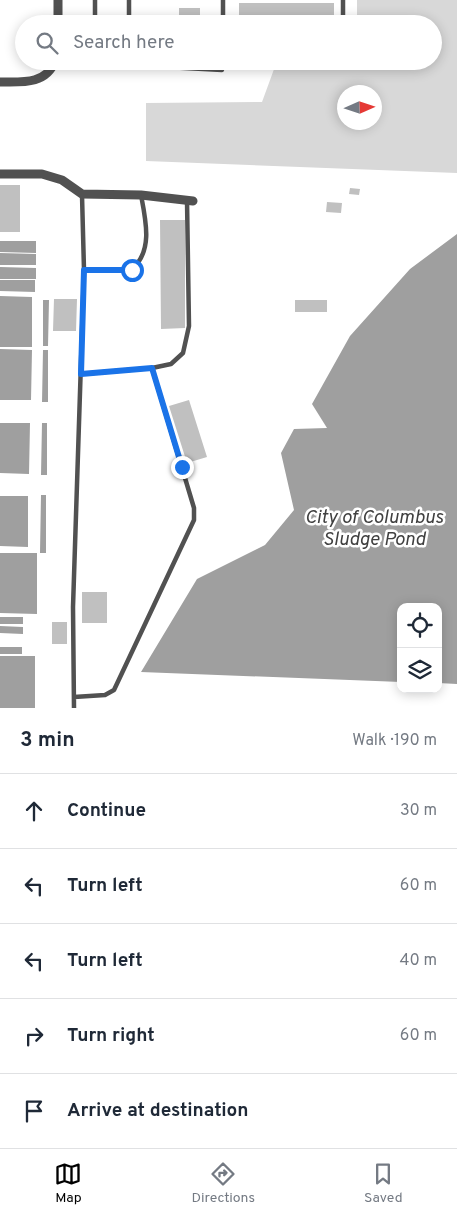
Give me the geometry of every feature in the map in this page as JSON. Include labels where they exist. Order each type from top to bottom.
[{"type":"street","points":[[58,0],[58,15]]},
{"type":"street","points":[[0,82],[36,81],[51,70]]},
{"type":"street","points":[[0,174],[42,174],[62,180],[82,194],[142,195],[190,201]]},
{"type":"lane","points":[[95,0],[95,15]]},
{"type":"lane","points":[[129,0],[129,15]]},
{"type":"lane","points":[[223,0],[223,15]]},
{"type":"lane","points":[[343,0],[343,15]]},
{"type":"lane","points":[[74,708],[73,607],[84,270],[82,194]]},
{"type":"lane","points":[[84,270],[132,270],[140,262],[145,249],[146,225],[142,195]]},
{"type":"lane","points":[[81,374],[152,368],[171,364],[183,353],[189,326],[190,201]]},
{"type":"lane","points":[[74,697],[105,695],[114,690],[121,679],[194,520],[194,508],[152,368]]},
{"type":"shaded area","points":[[357,0],[457,0],[457,173],[146,161],[146,103],[262,102],[274,70],[442,70],[442,15],[357,15]]},
{"type":"water","name":"City of Columbus Sludge Pond","points":[[457,234],[457,684],[442,683],[442,603],[397,603],[397,682],[141,672],[197,579],[265,545],[294,510],[281,453],[294,429],[327,428],[312,404],[350,336],[410,269]]},
{"type":"water","points":[[0,241],[36,241],[36,253],[0,252]]},
{"type":"water","points":[[0,253],[36,254],[36,265],[0,265]]},
{"type":"water","points":[[0,267],[36,268],[36,279],[0,279]]},
{"type":"water","points":[[0,280],[35,280],[35,292],[0,291]]},
{"type":"water","points":[[0,296],[32,297],[32,347],[0,347]]},
{"type":"water","points":[[43,300],[49,300],[48,346],[43,346]]},
{"type":"water","points":[[0,349],[32,350],[31,400],[0,400]]},
{"type":"water","points":[[43,350],[48,350],[48,402],[42,402]]},
{"type":"water","points":[[0,423],[30,423],[29,474],[0,473]]},
{"type":"water","points":[[42,423],[47,423],[47,475],[41,475]]},
{"type":"water","points":[[41,495],[46,495],[46,553],[40,553]]},
{"type":"water","points":[[0,496],[28,496],[28,547],[0,546]]},
{"type":"water","points":[[0,553],[37,553],[37,614],[0,613]]},
{"type":"water","points":[[0,617],[23,617],[23,624],[0,624]]},
{"type":"water","points":[[0,626],[23,627],[23,634],[0,633]]},
{"type":"water","points":[[0,647],[22,647],[22,654],[0,654]]},
{"type":"water","points":[[0,656],[35,656],[35,708],[0,708]]},
{"type":"building","points":[[239,3],[334,3],[334,15],[239,15]]},
{"type":"building","points":[[179,8],[200,8],[200,15],[179,15]]},
{"type":"building","points":[[0,185],[20,185],[20,232],[0,232]]},
{"type":"building","points":[[350,188],[360,189],[359,195],[349,194]]},
{"type":"building","points":[[327,202],[342,203],[341,213],[326,212]]},
{"type":"building","points":[[160,220],[185,220],[185,328],[161,329]]},
{"type":"building","points":[[54,299],[77,299],[76,331],[53,331]]},
{"type":"building","points":[[295,300],[327,300],[327,312],[295,312]]},
{"type":"building","points":[[189,400],[207,457],[187,463],[169,406]]},
{"type":"building","points":[[82,592],[107,592],[107,623],[82,623]]},
{"type":"building","points":[[52,622],[67,622],[67,644],[52,644]]},
{"type":"route","points":[[132,270],[84,270],[81,374],[152,368],[182,467]]}]
